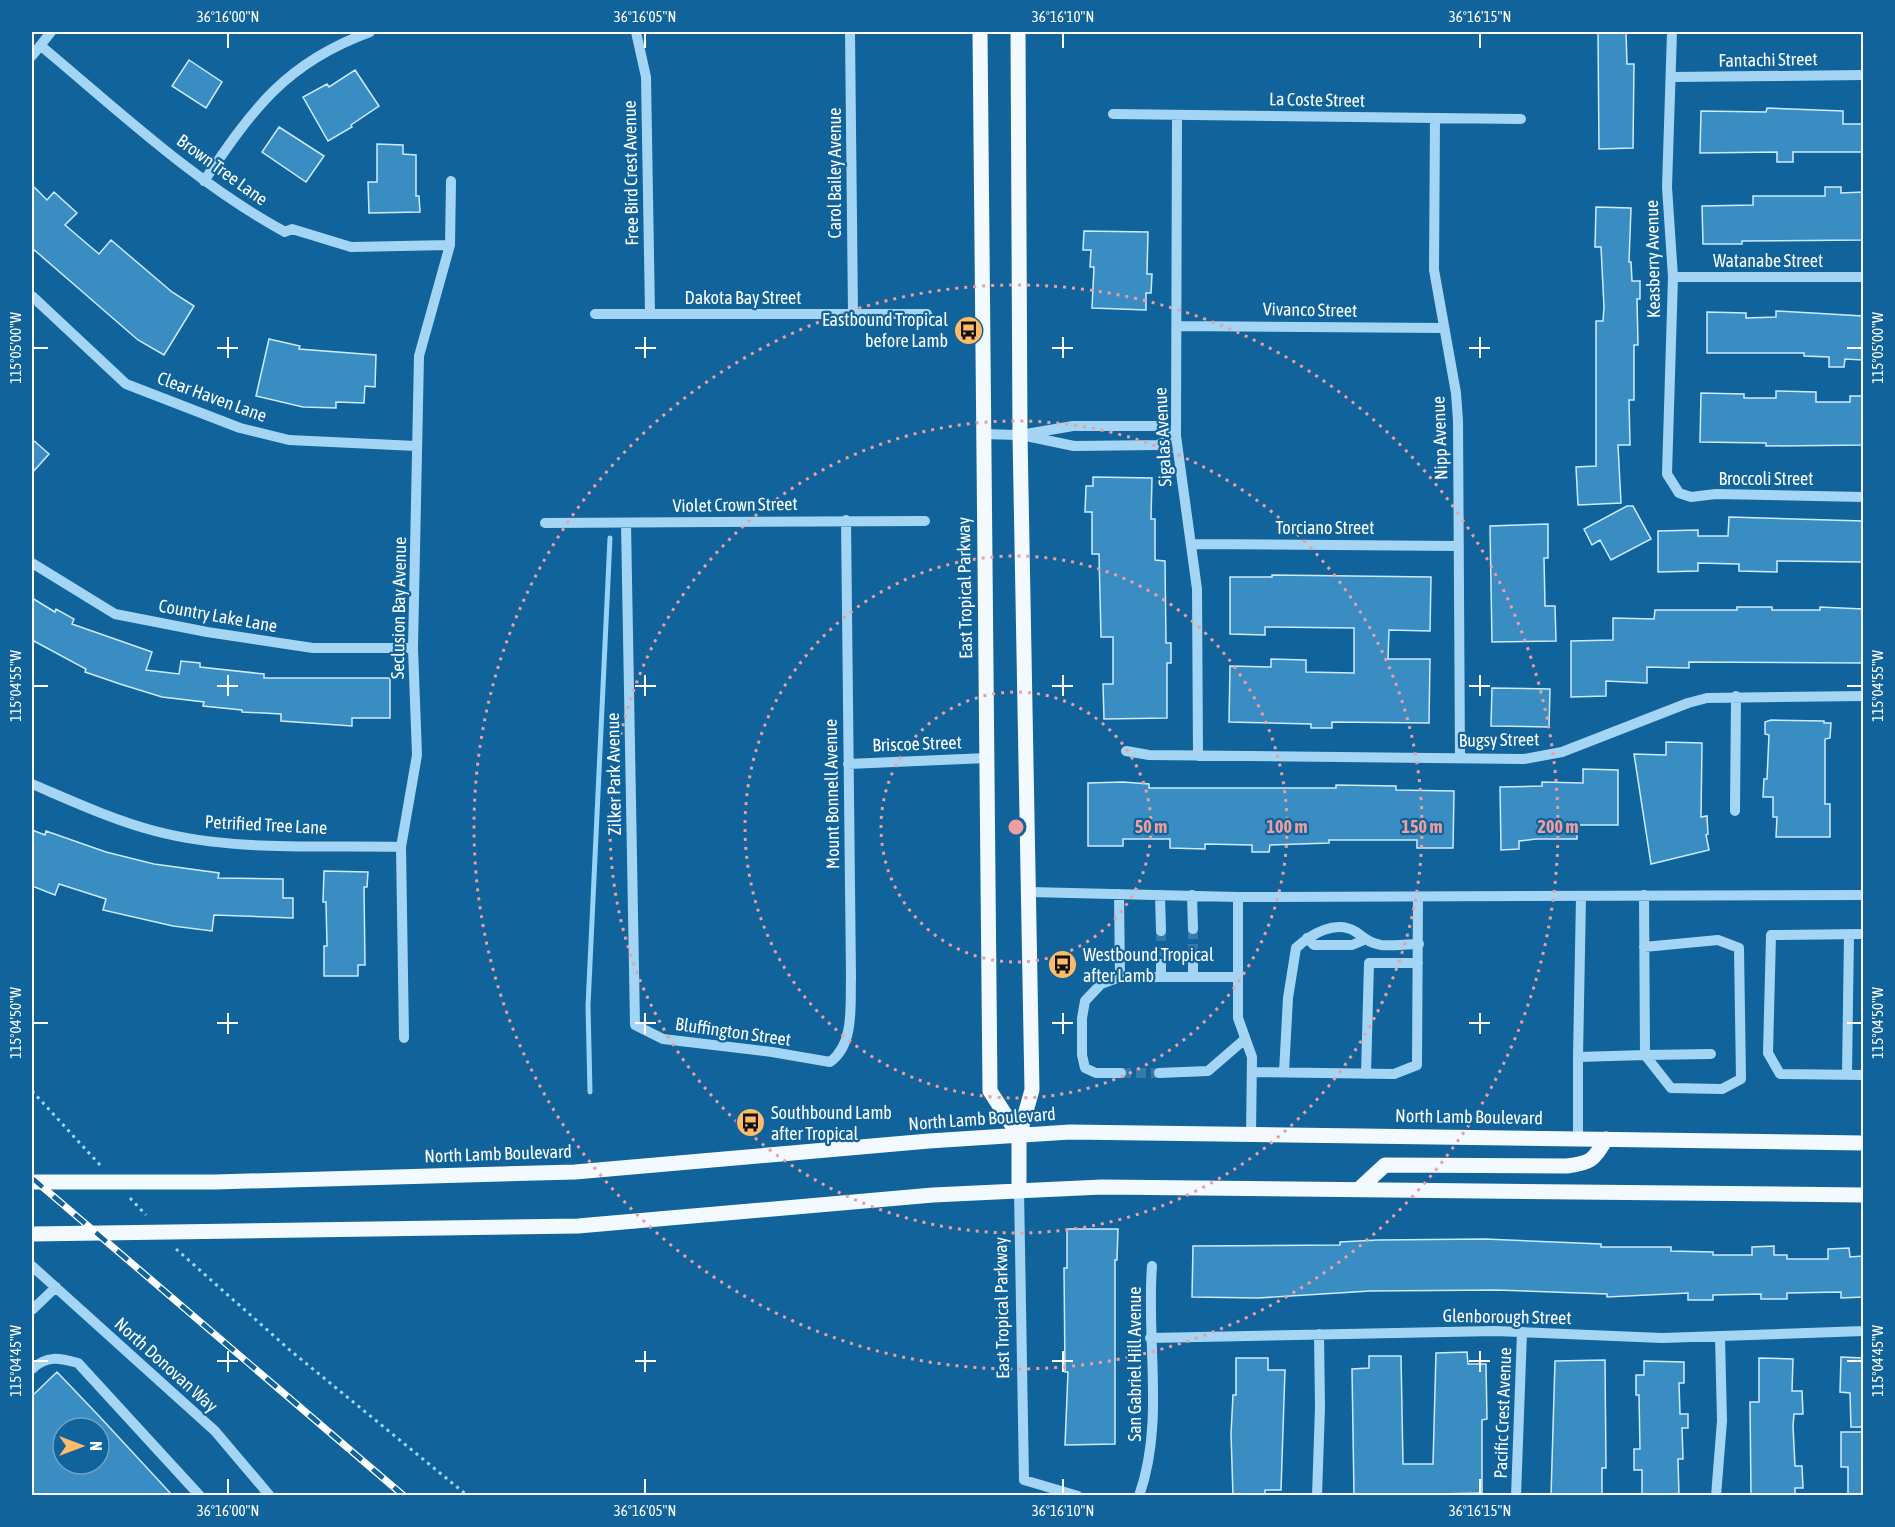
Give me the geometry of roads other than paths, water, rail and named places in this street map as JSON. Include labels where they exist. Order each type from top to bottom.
[{"type":"main road","name":"East Tropical Parkway","points":[[980,32],[990,1092],[1019,1136]]},
{"type":"main road","name":"East Tropical Parkway","points":[[1018,32],[1020,435],[1032,1090],[1019,1136],[1019,1190]]},
{"type":"main road","name":"North Lamb Boulevard","points":[[32,1182],[215,1182],[575,1172],[1070,1132],[1863,1143]]},
{"type":"main road","points":[[1359,1189],[1385,1166],[1567,1166],[1584,1164],[1595,1157],[1606,1139]]},
{"type":"main road","points":[[32,1234],[578,1226],[1019,1190],[1102,1187],[1863,1195]]},
{"type":"street","points":[[32,56],[51,32]]},
{"type":"street","points":[[204,181],[243,124],[290,74],[339,43],[370,32]]},
{"type":"street","name":"Free Bird Crest Avenue","points":[[636,32],[646,77],[650,314]]},
{"type":"street","name":"Carol Bailey Avenue","points":[[850,32],[853,314]]},
{"type":"street","name":"Keasberry Avenue","points":[[1672,32],[1668,187],[1673,277],[1667,464],[1668,474],[1673,484]]},
{"type":"street","name":"Brown Tree Lane","points":[[40,46],[204,181],[239,207],[285,232],[292,228],[351,247],[450,245]]},
{"type":"street","name":"Fantachi Street","points":[[1672,77],[1863,75]]},
{"type":"street","name":"La Coste Street","points":[[1113,114],[1521,119]]},
{"type":"street","name":"Sigalas Avenue","points":[[1178,115],[1176,436],[1197,589],[1198,756]]},
{"type":"street","name":"Nipp Avenue","points":[[1435,118],[1434,270],[1456,393],[1460,758]]},
{"type":"street","name":"Seclusion Bay Avenue","points":[[404,1038],[401,847],[417,755],[413,648],[419,356],[450,245],[451,181]]},
{"type":"street","name":"Watanabe Street","points":[[1673,277],[1863,278]]},
{"type":"street","name":"Clear Haven Lane","points":[[32,296],[126,384],[240,428],[289,440],[416,446]]},
{"type":"street","name":"Dakota Bay Street","points":[[595,314],[927,314]]},
{"type":"street","name":"Vivanco Street","points":[[1177,326],[1444,328]]},
{"type":"street","points":[[1020,435],[1074,426],[1159,426],[1176,436]]},
{"type":"street","points":[[982,434],[1020,435],[1074,446],[1158,445],[1176,436]]},
{"type":"street","name":"Broccoli Street","points":[[1673,484],[1679,493],[1702,498],[1716,494],[1863,497]]},
{"type":"street","name":"Mount Bonnell Avenue","points":[[830,1062],[838,1056],[845,1044],[849,1021],[846,520]]},
{"type":"street","name":"Violet Crown Street","points":[[545,523],[925,521]]},
{"type":"street","name":"Zilker Park Avenue","points":[[626,523],[634,1025]]},
{"type":"street","name":"Torciano Street","points":[[1192,544],[1459,546]]},
{"type":"street","name":"Country Lake Lane","points":[[32,563],[115,614],[207,632],[313,648],[413,648]]},
{"type":"street","points":[[1735,811],[1736,696]]},
{"type":"street","name":"Bugsy Street","points":[[1126,751],[1149,755],[1198,756],[1460,758],[1546,756],[1707,698],[1863,696]]},
{"type":"street","name":"Briscoe Street","points":[[848,764],[987,758]]},
{"type":"street","name":"Petrified Tree Lane","points":[[32,784],[130,824],[158,832],[223,843],[401,847]]},
{"type":"street","points":[[1029,892],[1238,897],[1863,895]]},
{"type":"street","points":[[1119,894],[1120,977]]},
{"type":"street","points":[[1160,895],[1161,931]]},
{"type":"street","points":[[1192,895],[1193,929]]},
{"type":"street","points":[[1644,895],[1644,947],[1645,1056],[1671,1088],[1722,1089],[1741,1079],[1739,948],[1718,940],[1644,947]]},
{"type":"street","points":[[1238,897],[1238,1018],[1252,1058],[1251,1134]]},
{"type":"street","points":[[1252,1072],[1394,1074],[1417,1065],[1418,897]]},
{"type":"street","points":[[1578,1138],[1581,897]]},
{"type":"street","points":[[1284,1072],[1284,1045],[1292,965],[1296,948],[1317,931],[1340,928],[1355,931],[1364,940],[1382,945],[1419,944]]},
{"type":"street","points":[[1847,1074],[1849,934]]},
{"type":"street","points":[[1863,934],[1771,935],[1768,1053],[1780,1074],[1863,1075]]},
{"type":"street","points":[[1307,938],[1314,945],[1352,945],[1364,940]]},
{"type":"street","points":[[1161,963],[1161,977]]},
{"type":"street","points":[[1193,963],[1193,977]]},
{"type":"street","points":[[1366,1074],[1369,963],[1418,963]]},
{"type":"street","points":[[1121,1073],[1096,1073],[1085,1068],[1082,1055],[1085,1001],[1101,984],[1120,977],[1238,977]]},
{"type":"street","name":"Bluffington Street","points":[[634,1025],[663,1039],[772,1052],[830,1062]]},
{"type":"street","points":[[1159,1074],[1208,1071],[1245,1039]]},
{"type":"street","points":[[1578,1057],[1711,1054]]},
{"type":"street","name":"East Tropical Parkway","points":[[1019,1190],[1024,1480],[1078,1496]]},
{"type":"street","name":"North Donovan Way","points":[[32,1266],[214,1431],[270,1496]]},
{"type":"street","name":"San Gabriel Hill Avenue","points":[[1139,1496],[1146,1475],[1153,1428],[1150,1338],[1152,1266]]},
{"type":"street","points":[[32,1310],[56,1287]]},
{"type":"street","name":"Glenborough Street","points":[[1150,1338],[1522,1332],[1662,1338],[1863,1330]]},
{"type":"street","name":"Pacific Crest Avenue","points":[[1516,1496],[1522,1332]]},
{"type":"street","points":[[1317,1496],[1320,1418],[1319,1334]]},
{"type":"street","points":[[1716,1496],[1722,1421],[1720,1336]]},
{"type":"street","points":[[32,1370],[41,1361],[57,1358],[78,1364],[200,1496]]},
{"type":"waterway","points":[[590,1092],[588,1006],[610,538]]},
{"type":"tunnel","points":[[1193,929],[1193,964]]},
{"type":"tunnel","points":[[1161,931],[1161,964]]},
{"type":"tunnel","points":[[1121,1073],[1159,1073]]},
{"type":"railway","points":[[32,1178],[404,1496]]},
{"type":"place","name":"Eastbound Tropical before Lamb","points":[[969,330]]},
{"type":"place","name":"Westbound Tropical after Lamb","points":[[1062,965]]},
{"type":"place","name":"Southbound Lamb after Tropical","points":[[750,1123]]}]
